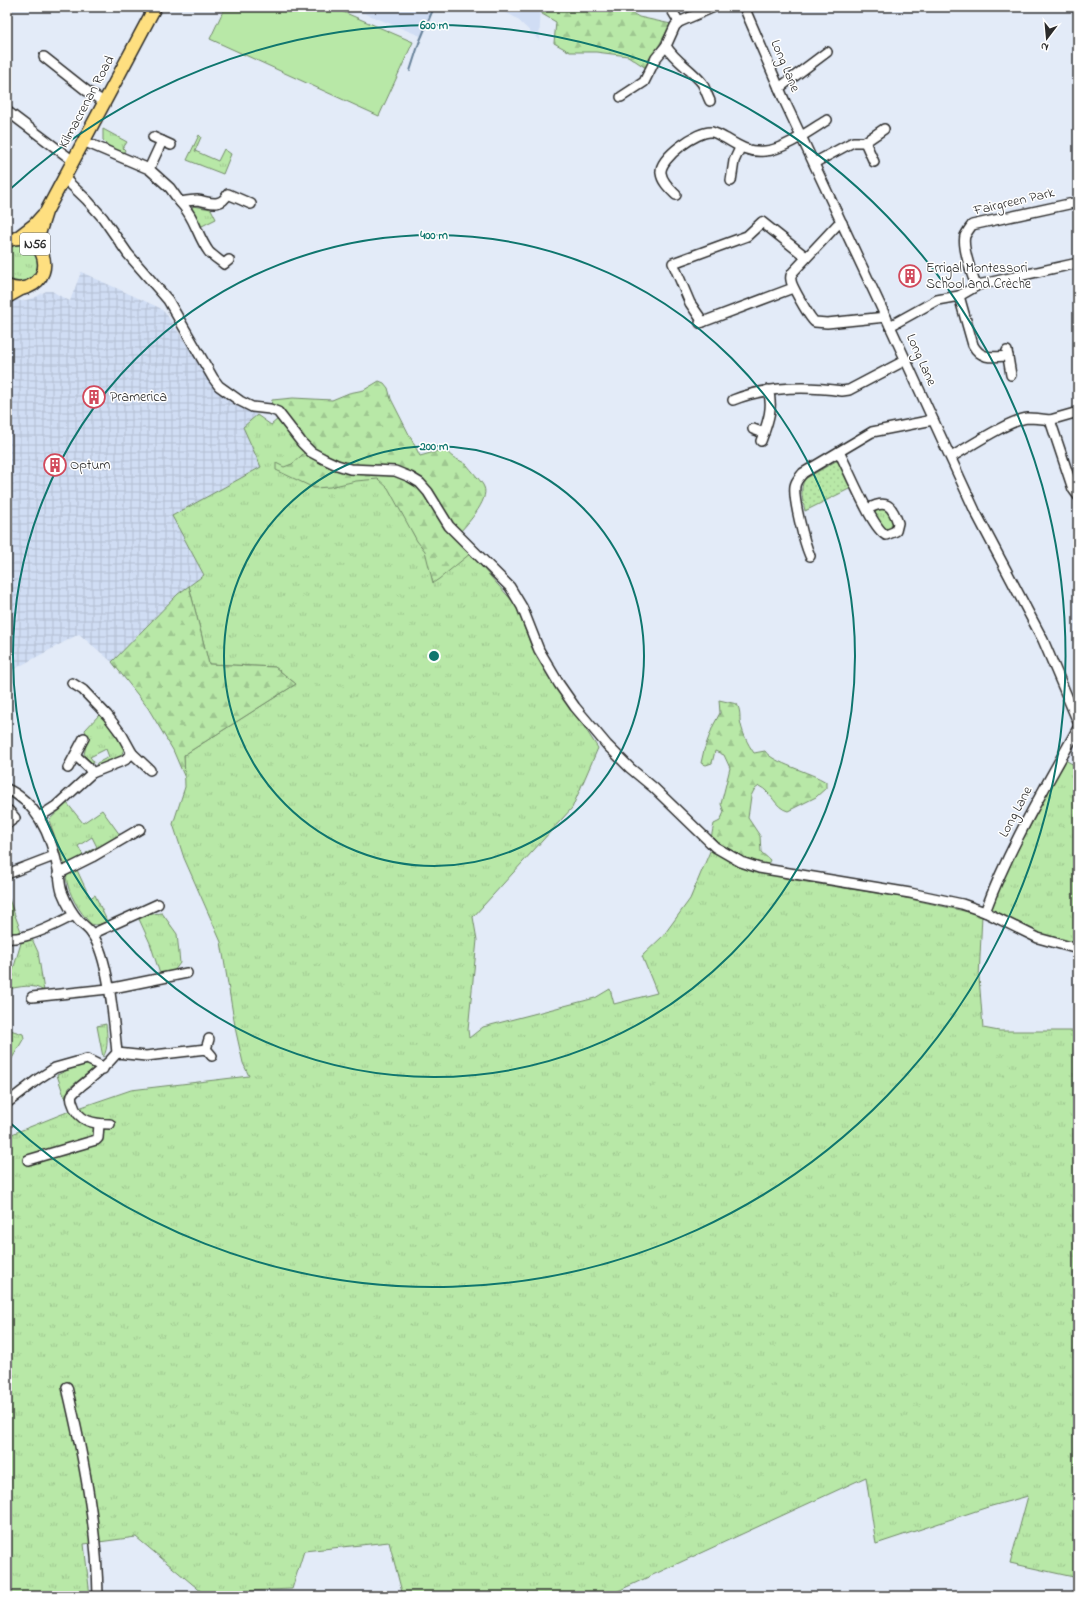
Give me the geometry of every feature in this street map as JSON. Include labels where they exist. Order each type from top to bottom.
[{"type":"main road","name":"Kilmacrenan Road","points":[[40,250],[39,234],[46,212],[72,160],[84,141],[155,7]]},
{"type":"main road","name":"Kilmacrenan Road","points":[[12,239],[34,225],[46,212]]},
{"type":"main road","name":"N56","points":[[7,297],[34,284],[41,275],[44,261],[40,250],[35,244],[29,240],[12,239]]},
{"type":"main road","points":[[7,286],[23,288]]},
{"type":"street","points":[[670,7],[679,22]]},
{"type":"street","points":[[621,97],[644,82],[656,58],[666,46],[675,26],[679,22],[714,7]]},
{"type":"street","name":"Long Lane","points":[[744,7],[779,88],[986,534],[1043,640],[1078,722]]},
{"type":"street","points":[[666,46],[671,55],[696,76],[703,84],[710,101]]},
{"type":"street","points":[[779,88],[827,52]]},
{"type":"street","points":[[44,57],[87,91],[104,102]]},
{"type":"street","points":[[7,111],[72,160]]},
{"type":"street","points":[[676,195],[664,182],[660,172],[662,166],[669,156],[687,142],[703,133],[713,132],[740,148],[758,152],[768,151],[802,136],[827,120]]},
{"type":"street","points":[[814,163],[853,142],[865,142],[884,129]]},
{"type":"street","points":[[149,169],[166,143],[153,137]]},
{"type":"street","points":[[84,141],[149,169],[170,188],[187,210],[210,253],[224,264],[229,260]]},
{"type":"street","points":[[865,142],[874,162]]},
{"type":"street","points":[[731,182],[734,161],[740,148]]},
{"type":"street","points":[[64,178],[103,218],[128,254],[168,300],[219,386],[240,401],[252,407],[270,409],[278,412],[302,443],[311,452],[324,459],[350,469],[396,472],[410,477],[420,483],[428,492],[449,526],[510,588],[522,607],[539,650],[559,684],[584,719],[630,768],[654,788],[715,847],[741,862],[759,868],[936,898],[985,912],[1038,938],[1078,949]]},
{"type":"street","points":[[180,202],[195,200],[217,204],[224,201],[228,194],[251,204]]},
{"type":"street","name":"Fairgreen Park","points":[[976,286],[970,267],[965,240],[966,235],[972,225],[1078,202]]},
{"type":"street","points":[[793,288],[702,323],[690,303],[673,263],[747,236],[763,219],[806,257]]},
{"type":"street","points":[[842,223],[837,225],[806,257],[792,274],[790,279],[793,288],[810,318],[815,322],[888,322],[937,300],[959,296],[976,286],[1078,263]]},
{"type":"street","points":[[959,296],[973,345],[976,350],[986,357],[1007,353],[1011,375]]},
{"type":"street","points":[[733,400],[768,390],[798,387],[842,392],[849,390],[906,360]]},
{"type":"street","points":[[752,429],[763,437],[770,418],[771,408],[768,390]]},
{"type":"street","points":[[951,457],[1020,420],[1028,418],[1050,420],[1078,412]]},
{"type":"street","points":[[810,556],[805,543],[795,485],[799,477],[803,473],[876,430],[933,420]]},
{"type":"street","points":[[1050,420],[1073,489],[1078,495]]},
{"type":"street","points":[[839,452],[868,509]]},
{"type":"street","points":[[72,683],[84,690],[107,714],[122,735],[132,753],[150,770]]},
{"type":"street","name":"Long Lane","points":[[985,912],[997,881],[1010,855],[1078,728]]},
{"type":"street","points":[[68,768],[76,756],[84,738]]},
{"type":"street","points":[[39,817],[56,806],[92,773],[125,760],[132,753]]},
{"type":"street","points":[[76,756],[92,773]]},
{"type":"street","points":[[7,789],[19,795],[39,817],[50,842],[63,893],[74,915],[92,934],[106,970],[114,1020],[117,1053],[103,1069],[72,1095],[72,1101],[74,1109],[82,1119],[99,1124],[110,1124]]},
{"type":"street","points":[[7,824],[15,818],[9,810]]},
{"type":"street","points":[[58,874],[92,857],[140,829]]},
{"type":"street","points":[[7,874],[54,856]]},
{"type":"street","points":[[92,934],[158,904]]},
{"type":"street","points":[[7,938],[17,938],[35,932],[74,915]]},
{"type":"street","points":[[32,997],[108,989],[187,973]]},
{"type":"street","points":[[117,1053],[146,1056],[209,1052],[209,1039]]},
{"type":"street","points":[[7,1103],[37,1079],[55,1068],[87,1059],[99,1065],[103,1069]]},
{"type":"street","points":[[28,1160],[96,1140],[98,1138],[99,1124]]},
{"type":"street","points":[[67,1387],[78,1432],[98,1564],[98,1596]]},
{"type":"shaded area","points":[[349,7],[433,7],[423,37]]},
{"type":"shaded area","points":[[496,7],[541,7],[539,40],[516,18]]},
{"type":"shaded area","points":[[81,272],[160,308],[167,315],[214,386],[257,415],[243,427],[262,467],[173,516],[204,576],[178,594],[112,662],[79,634],[7,673],[7,305],[15,300],[22,301],[34,298],[46,291],[52,291],[70,301]]},
{"type":"green space","points":[[225,7],[332,7],[413,42],[379,116],[210,39]]},
{"type":"green space","points":[[543,7],[622,7],[639,17],[671,24],[646,68],[628,56],[596,52],[570,52],[554,43],[556,22],[542,14]]},
{"type":"green space","points":[[103,129],[127,142],[123,148],[125,150],[123,154],[110,147],[103,140]]},
{"type":"green space","points":[[199,135],[201,137],[195,151],[218,161],[224,149],[231,154],[223,174],[187,160]]},
{"type":"green space","points":[[193,206],[211,209],[216,219],[200,227],[191,210]]},
{"type":"green space","points":[[24,243],[37,254],[38,265],[36,272],[31,278],[22,284],[7,281],[7,245]]},
{"type":"green space","points":[[379,381],[384,383],[388,388],[391,399],[420,456],[445,449],[448,453],[467,465],[484,487],[485,492],[483,499],[476,513],[456,536],[471,553],[433,583],[425,551],[417,541],[388,488],[378,479],[356,481],[330,487],[314,488],[276,470],[276,463],[284,467],[292,464],[310,448],[271,405],[272,400],[293,398],[332,400],[349,393],[364,390]]},
{"type":"green space","points":[[257,415],[271,425],[278,419],[396,477],[464,547],[516,605],[532,648],[598,748],[572,808],[473,917],[477,940],[468,1030],[469,1038],[483,1027],[595,998],[610,989],[614,1004],[657,993],[642,956],[663,936],[690,899],[711,849],[731,863],[788,879],[901,897],[982,915],[979,977],[983,1028],[999,1031],[1078,1031],[1078,1578],[1010,1563],[1028,1496],[988,1507],[876,1544],[866,1477],[607,1596],[403,1596],[389,1542],[304,1551],[292,1589],[203,1593],[136,1537],[84,1544],[90,1596],[7,1596],[7,1136],[67,1112],[131,1090],[249,1076],[243,1063],[236,1032],[221,942],[184,858],[173,824],[185,787],[184,755],[296,684],[275,667],[209,664],[189,586],[204,575],[172,516],[261,467],[243,427]]},
{"type":"green space","points":[[836,461],[841,463],[851,488],[805,511],[802,487],[805,479]]},
{"type":"green space","points":[[884,506],[895,521],[894,527],[887,531],[879,523],[875,513],[877,508]]},
{"type":"green space","points":[[189,586],[209,664],[275,667],[296,684],[184,755],[185,778],[173,750],[148,708],[112,662],[178,594]]},
{"type":"green space","points":[[719,700],[737,704],[743,733],[754,753],[765,751],[775,760],[826,782],[826,788],[816,797],[788,811],[780,807],[767,792],[759,786],[754,790],[751,796],[748,818],[760,836],[761,852],[770,860],[767,866],[738,856],[725,849],[711,838],[714,824],[720,821],[724,812],[721,804],[730,768],[724,755],[715,751],[712,763],[706,765],[701,763],[713,726],[720,713]]},
{"type":"green space","points":[[100,714],[124,749],[121,756],[96,765],[109,757],[106,749],[90,757],[94,762],[93,764],[84,755],[89,739],[87,738],[85,730]]},
{"type":"green space","points":[[1065,760],[1078,767],[1078,945],[1037,934],[991,911],[997,889]]},
{"type":"green space","points":[[67,803],[83,823],[102,810],[120,835],[87,855],[86,853],[97,847],[92,837],[78,846],[84,857],[65,866],[49,820]]},
{"type":"green space","points":[[77,870],[90,898],[95,895],[107,921],[104,923],[98,925],[91,924],[78,908],[69,889],[66,876]]},
{"type":"green space","points":[[7,894],[22,934],[7,935]]},
{"type":"green space","points":[[162,913],[177,934],[180,963],[174,971],[160,974],[150,943],[139,919],[151,914]]},
{"type":"green space","points":[[32,939],[38,952],[44,991],[31,986],[7,989],[7,969],[13,970],[21,943]]},
{"type":"green space","points":[[106,1024],[107,1046],[103,1057],[97,1026]]},
{"type":"green space","points":[[7,1029],[23,1034],[24,1038],[7,1067]]},
{"type":"green space","points":[[90,1065],[93,1069],[69,1088],[65,1099],[57,1075],[77,1066]]},
{"type":"waterway","points":[[410,71],[419,43],[434,7]]},
{"type":"place","name":"Errigal Montessori School and Crèche","points":[[910,276]]},
{"type":"place","name":"Pramerica","points":[[94,397]]},
{"type":"place","name":"Optum","points":[[55,465]]}]
